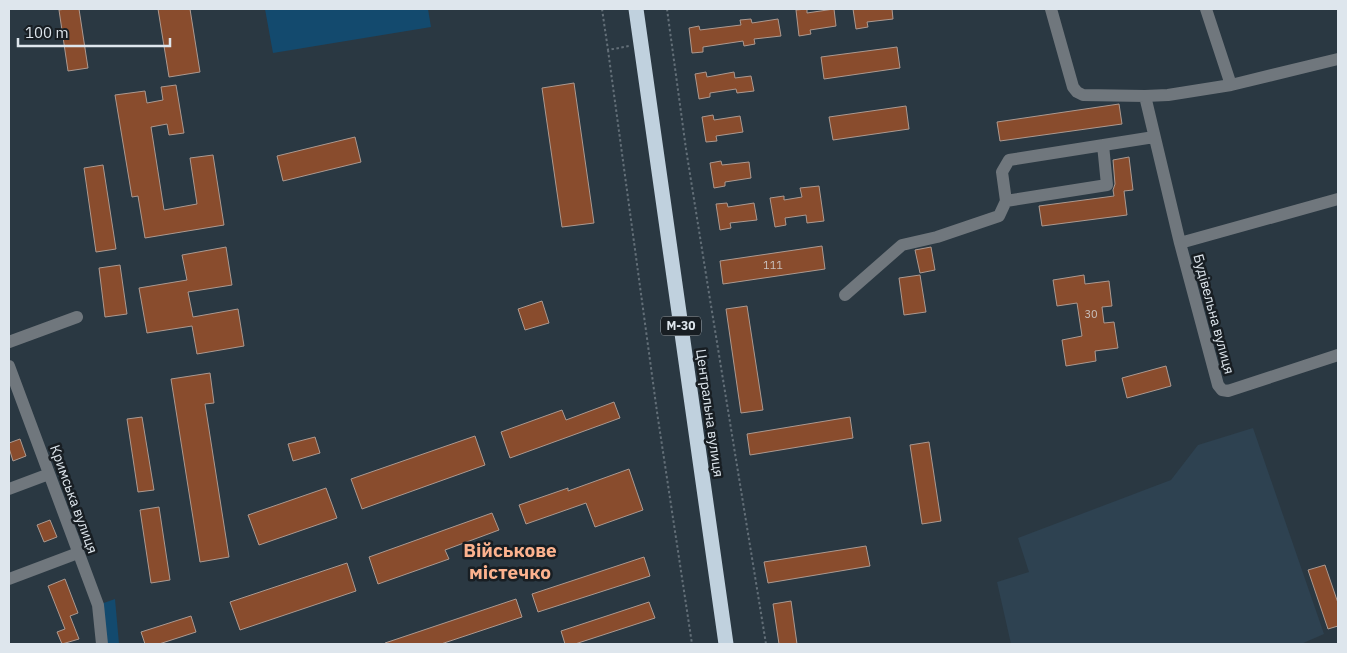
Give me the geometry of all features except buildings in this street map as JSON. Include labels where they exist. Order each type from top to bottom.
[{"type":"highway","name":"Центральна вулиця","points":[[636,9],[726,644]]},
{"type":"street","points":[[1051,9],[1073,87],[1083,95],[1168,95],[1231,85],[1338,59]]},
{"type":"street","points":[[1206,9],[1231,85]]},
{"type":"street","name":"Будівельна вулиця","points":[[1145,96],[1180,243],[1218,385],[1222,390],[1228,391],[1338,355]]},
{"type":"street","points":[[845,295],[902,245],[937,237],[999,216],[1006,201],[1002,172],[1009,160],[1154,137]]},
{"type":"street","points":[[1006,201],[1107,185],[1103,145]]},
{"type":"street","name":"Будівельна вулиця","points":[[1180,243],[1338,199]]},
{"type":"street","points":[[9,342],[78,316]]},
{"type":"street","name":"Кримська вулиця","points":[[9,366],[98,605],[102,644]]},
{"type":"street","points":[[9,489],[49,474]]},
{"type":"street","points":[[9,579],[78,553]]},
{"type":"path","points":[[602,9],[657,412],[692,644]]},
{"type":"path","points":[[667,9],[706,278],[766,644]]},
{"type":"path","points":[[608,50],[629,46]]},
{"type":"shaded area","points":[[265,9],[428,9],[431,27],[273,53]]},
{"type":"shaded area","points":[[1253,428],[1324,634],[1301,644],[1011,644],[997,582],[1029,572],[1018,538],[1171,480],[1198,445]]},
{"type":"shaded area","points":[[115,599],[119,644],[102,644],[98,605]]},
{"type":"district","name":"Військове містечко","points":[[510,561]]}]
